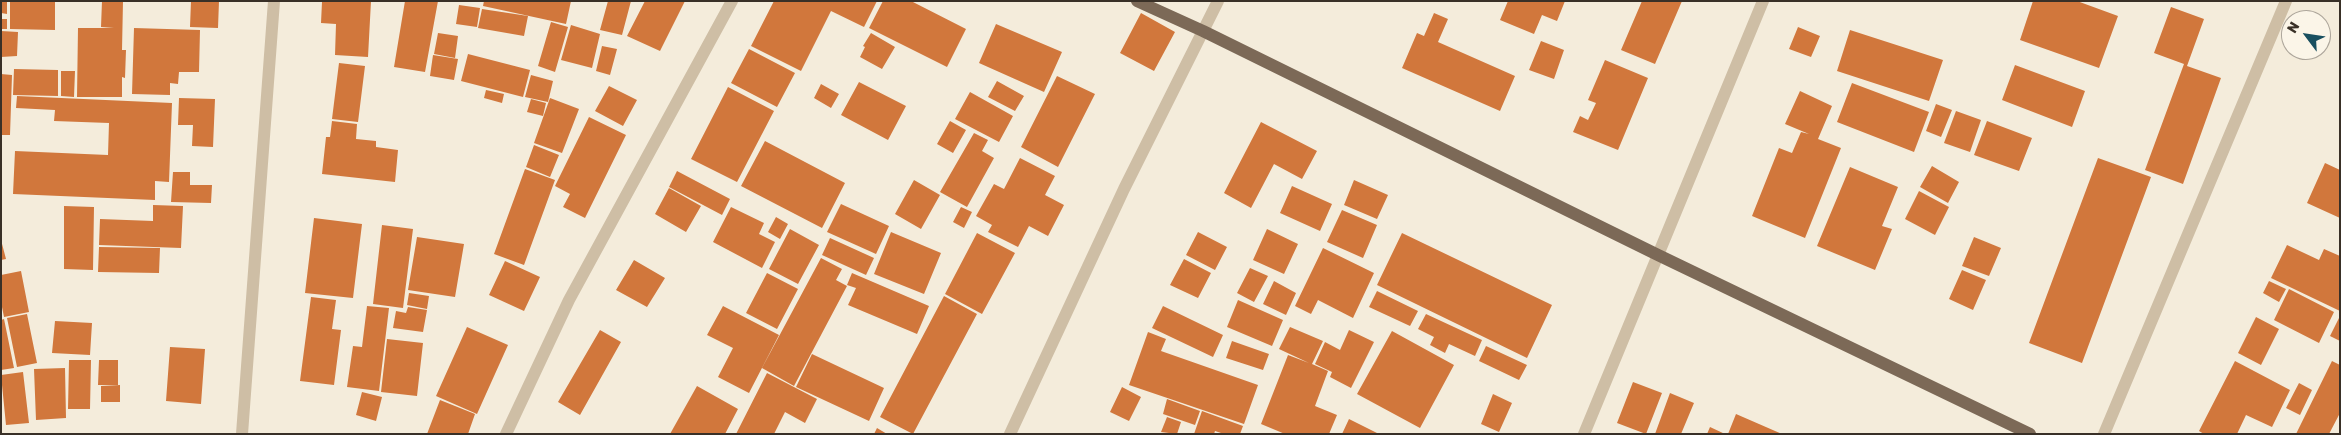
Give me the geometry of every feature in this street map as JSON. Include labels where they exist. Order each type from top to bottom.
[{"type":"main road","points":[[1137,1],[1203,30],[1658,255],[2030,434]]},
{"type":"street","points":[[242,434],[274,1]]},
{"type":"street","points":[[506,434],[569,300],[732,1]]},
{"type":"street","points":[[1010,434],[1124,189],[1218,1]]},
{"type":"street","points":[[1584,434],[1762,1]]},
{"type":"street","points":[[2104,434],[2286,1]]},
{"type":"building","points":[[1,1],[7,1],[7,14],[1,13]]},
{"type":"building","points":[[10,1],[55,1],[55,30],[10,29]]},
{"type":"building","points":[[102,1],[123,1],[122,50],[126,50],[125,78],[122,77],[122,97],[77,97],[78,28],[114,28],[101,27]]},
{"type":"building","points":[[191,1],[219,1],[218,28],[190,27]]},
{"type":"building","points":[[371,1],[368,57],[335,55],[336,24],[321,23],[322,2]]},
{"type":"building","points":[[405,1],[438,1],[425,72],[394,67]]},
{"type":"building","points":[[484,1],[571,1],[566,24],[483,6]]},
{"type":"building","points":[[608,1],[631,1],[622,35],[600,30]]},
{"type":"building","points":[[645,1],[685,1],[660,51],[627,36]]},
{"type":"building","points":[[774,1],[877,1],[864,27],[831,11],[801,71],[751,46]]},
{"type":"building","points":[[883,1],[911,1],[966,29],[947,67],[869,28]]},
{"type":"building","points":[[1508,1],[1565,1],[1557,21],[1542,15],[1534,34],[1500,20]]},
{"type":"building","points":[[1642,1],[1682,1],[1655,64],[1621,50]]},
{"type":"building","points":[[2033,1],[2077,1],[2118,16],[2099,68],[2020,40]]},
{"type":"building","points":[[459,5],[480,8],[477,27],[456,24]]},
{"type":"building","points":[[2171,7],[2204,19],[2187,66],[2221,78],[2183,184],[2145,170],[2184,64],[2154,53]]},
{"type":"building","points":[[482,9],[528,16],[524,36],[478,28]]},
{"type":"building","points":[[1141,13],[1175,32],[1154,71],[1120,53]]},
{"type":"building","points":[[1434,13],[1448,19],[1438,42],[1515,76],[1500,111],[1402,68],[1417,33],[1424,36]]},
{"type":"building","points":[[1,19],[7,19],[7,29],[1,29]]},
{"type":"building","points":[[551,22],[568,27],[555,72],[538,66]]},
{"type":"building","points":[[996,24],[1062,52],[1044,92],[979,63]]},
{"type":"building","points":[[571,25],[600,34],[592,68],[561,60]]},
{"type":"building","points":[[1798,27],[1820,36],[1811,57],[1789,49]]},
{"type":"building","points":[[134,28],[200,30],[199,72],[179,72],[178,84],[170,83],[170,95],[132,94]]},
{"type":"building","points":[[1850,30],[1943,60],[1929,101],[1837,71]]},
{"type":"building","points":[[1,31],[18,32],[17,56],[1,57]]},
{"type":"building","points":[[438,33],[458,36],[455,58],[434,54]]},
{"type":"building","points":[[871,33],[895,47],[882,69],[860,57],[865,47],[863,46]]},
{"type":"building","points":[[1541,41],[1564,50],[1554,79],[1529,70]]},
{"type":"building","points":[[602,46],[617,49],[610,75],[596,71]]},
{"type":"building","points":[[749,49],[795,73],[777,107],[731,83]]},
{"type":"building","points":[[468,54],[530,70],[523,97],[461,81]]},
{"type":"building","points":[[433,55],[458,59],[454,80],[430,76]]},
{"type":"building","points":[[1605,60],[1648,78],[1618,150],[1573,132],[1580,116],[1588,120],[1596,103],[1588,100]]},
{"type":"building","points":[[339,63],[365,66],[358,122],[332,119]]},
{"type":"building","points":[[2015,65],[2085,91],[2072,127],[2002,100]]},
{"type":"building","points":[[14,69],[58,70],[58,96],[13,95]]},
{"type":"building","points":[[61,71],[75,71],[74,97],[61,96]]},
{"type":"building","points":[[1,74],[12,75],[10,135],[1,135]]},
{"type":"building","points":[[531,75],[553,81],[548,102],[525,97]]},
{"type":"building","points":[[1057,76],[1095,94],[1058,167],[1021,147]]},
{"type":"building","points":[[997,81],[1024,96],[1015,111],[988,97]]},
{"type":"building","points":[[859,82],[906,106],[888,140],[841,115]]},
{"type":"building","points":[[1852,83],[1929,112],[1914,152],[1837,122]]},
{"type":"building","points":[[821,84],[839,94],[831,108],[814,98]]},
{"type":"building","points":[[609,86],[637,100],[623,126],[595,111]]},
{"type":"building","points":[[728,87],[774,111],[737,182],[691,159]]},
{"type":"building","points":[[486,90],[504,94],[502,103],[484,98]]},
{"type":"building","points":[[1800,91],[1832,106],[1818,139],[1841,148],[1805,238],[1752,216],[1779,148],[1792,153],[1801,132],[1809,134],[1785,124]]},
{"type":"building","points":[[970,92],[1013,116],[999,142],[955,119]]},
{"type":"building","points":[[17,96],[172,103],[169,182],[155,181],[155,200],[13,194],[15,151],[108,155],[109,123],[54,121],[55,110],[16,108]]},
{"type":"building","points":[[179,98],[215,99],[213,147],[192,146],[193,125],[178,125]]},
{"type":"building","points":[[550,98],[579,109],[562,153],[534,143]]},
{"type":"building","points":[[531,99],[546,103],[543,116],[527,112]]},
{"type":"building","points":[[1936,104],[1952,110],[1941,137],[1926,131]]},
{"type":"building","points":[[1956,111],[1981,120],[1970,152],[1944,143]]},
{"type":"building","points":[[589,117],[626,135],[585,218],[563,207],[570,194],[555,186]]},
{"type":"building","points":[[332,121],[357,124],[356,139],[376,141],[376,147],[398,150],[395,182],[322,174],[326,137],[330,137]]},
{"type":"building","points":[[950,121],[966,130],[953,153],[937,144]]},
{"type":"building","points":[[1987,121],[2032,138],[2019,171],[1974,155]]},
{"type":"building","points":[[1261,122],[1317,151],[1302,179],[1274,164],[1251,208],[1224,193]]},
{"type":"building","points":[[974,133],[988,140],[982,151],[994,158],[967,207],[940,192]]},
{"type":"building","points":[[765,141],[845,183],[822,228],[741,186]]},
{"type":"building","points":[[534,145],[559,155],[550,177],[526,167]]},
{"type":"building","points":[[1020,158],[1055,176],[1045,195],[1064,205],[1048,236],[1029,226],[1018,247],[988,232],[992,225],[976,216],[994,184],[1004,189]]},
{"type":"building","points":[[2098,158],[2151,177],[2082,363],[2029,343]]},
{"type":"building","points":[[2325,163],[2340,170],[2340,218],[2307,203]]},
{"type":"building","points":[[1932,166],[1959,182],[1948,203],[1920,187]]},
{"type":"building","points":[[1850,167],[1898,187],[1882,226],[1892,229],[1875,270],[1817,246]]},
{"type":"building","points":[[525,169],[555,180],[524,265],[494,254]]},
{"type":"building","points":[[677,171],[730,199],[722,215],[669,187]]},
{"type":"building","points":[[173,172],[190,172],[190,185],[212,185],[211,203],[171,202]]},
{"type":"building","points":[[914,180],[940,195],[921,229],[895,214]]},
{"type":"building","points":[[1354,180],[1388,195],[1377,219],[1344,205]]},
{"type":"building","points":[[1292,186],[1332,204],[1320,231],[1280,213]]},
{"type":"building","points":[[669,188],[701,206],[686,232],[655,214]]},
{"type":"building","points":[[1919,191],[1949,207],[1935,235],[1905,219]]},
{"type":"building","points":[[841,204],[889,226],[876,254],[827,232]]},
{"type":"building","points":[[153,205],[183,206],[181,248],[99,245],[100,219],[153,221]]},
{"type":"building","points":[[64,206],[94,207],[93,270],[64,269]]},
{"type":"building","points":[[731,207],[764,223],[759,234],[775,242],[762,268],[713,242]]},
{"type":"building","points":[[961,207],[972,212],[964,228],[953,222]]},
{"type":"building","points":[[1342,210],[1377,225],[1363,258],[1327,242]]},
{"type":"building","points":[[776,217],[788,224],[780,239],[768,232]]},
{"type":"building","points":[[314,218],[362,224],[353,298],[305,293]]},
{"type":"building","points":[[382,225],[413,229],[403,308],[373,304]]},
{"type":"building","points":[[790,229],[819,245],[798,284],[769,269]]},
{"type":"building","points":[[1267,229],[1298,244],[1284,274],[1253,260]]},
{"type":"building","points":[[891,232],[941,253],[924,294],[874,274]]},
{"type":"building","points":[[1198,232],[1227,247],[1215,270],[1186,255]]},
{"type":"building","points":[[977,233],[1015,253],[982,314],[945,294]]},
{"type":"building","points":[[1402,233],[1552,305],[1527,358],[1377,285]]},
{"type":"building","points":[[417,237],[464,244],[455,297],[408,290]]},
{"type":"building","points":[[1974,237],[2001,248],[1989,276],[1962,266]]},
{"type":"building","points":[[830,238],[874,258],[866,275],[822,255]]},
{"type":"building","points":[[1,240],[6,259],[1,260]]},
{"type":"building","points":[[2287,245],[2319,260],[2324,249],[2340,256],[2340,311],[2271,278]]},
{"type":"building","points":[[99,247],[160,248],[159,273],[98,272]]},
{"type":"building","points":[[1323,248],[1374,273],[1353,318],[1318,300],[1311,314],[1295,306]]},
{"type":"building","points":[[821,258],[842,269],[836,280],[847,286],[794,386],[762,368]]},
{"type":"building","points":[[1184,259],[1211,273],[1198,298],[1170,285]]},
{"type":"building","points":[[634,260],[665,278],[647,307],[616,290]]},
{"type":"building","points":[[505,261],[540,277],[524,311],[489,295]]},
{"type":"building","points":[[1250,268],[1268,276],[1254,302],[1237,293]]},
{"type":"building","points":[[1962,270],[1986,280],[1973,310],[1949,299]]},
{"type":"building","points":[[21,271],[29,312],[4,317],[1,302],[1,275]]},
{"type":"building","points":[[767,273],[798,289],[777,329],[746,313]]},
{"type":"building","points":[[852,273],[929,306],[917,334],[848,305],[856,288],[847,285]]},
{"type":"building","points":[[1274,281],[1296,293],[1286,315],[1263,304]]},
{"type":"building","points":[[2269,281],[2286,289],[2279,302],[2263,293]]},
{"type":"building","points":[[2289,289],[2334,312],[2319,343],[2274,320]]},
{"type":"building","points":[[1377,291],[1418,311],[1410,326],[1369,307]]},
{"type":"building","points":[[409,293],[429,296],[427,309],[407,305]]},
{"type":"building","points":[[944,296],[977,314],[913,434],[880,417]]},
{"type":"building","points":[[311,297],[336,300],[332,329],[341,330],[334,385],[300,381]]},
{"type":"building","points":[[1238,300],[1283,320],[1272,346],[1227,327]]},
{"type":"building","points":[[367,306],[389,308],[379,391],[347,387],[353,346],[362,347]]},
{"type":"building","points":[[723,306],[779,335],[749,393],[718,377],[733,348],[707,335]]},
{"type":"building","points":[[1163,306],[1223,335],[1213,357],[1152,328]]},
{"type":"building","points":[[408,307],[427,310],[423,332],[393,328],[396,311],[406,313]]},
{"type":"building","points":[[27,314],[37,363],[17,367],[7,318]]},
{"type":"building","points":[[1426,314],[1482,340],[1475,356],[1449,344],[1445,353],[1430,345],[1434,337],[1418,329]]},
{"type":"building","points":[[2340,316],[2340,341],[2330,336]]},
{"type":"building","points":[[2256,317],[2279,329],[2261,365],[2238,353]]},
{"type":"building","points":[[4,319],[14,368],[1,370],[1,320]]},
{"type":"building","points":[[55,321],[92,323],[90,355],[52,353]]},
{"type":"building","points":[[467,327],[508,345],[477,414],[436,396]]},
{"type":"building","points":[[1290,327],[1323,341],[1312,364],[1328,371],[1315,406],[1337,415],[1329,434],[1285,434],[1261,424],[1288,355],[1309,363],[1279,349]]},
{"type":"building","points":[[600,330],[621,342],[580,415],[558,402]]},
{"type":"building","points":[[1349,330],[1374,342],[1351,388],[1330,377],[1332,372],[1315,364],[1325,342],[1340,350]]},
{"type":"building","points":[[1392,331],[1454,365],[1420,428],[1357,394]]},
{"type":"building","points":[[1148,332],[1166,339],[1161,351],[1258,385],[1244,424],[1129,385]]},
{"type":"building","points":[[387,339],[423,343],[417,396],[381,392]]},
{"type":"building","points":[[1232,341],[1269,354],[1263,370],[1226,358]]},
{"type":"building","points":[[1486,346],[1527,365],[1519,380],[1479,361]]},
{"type":"building","points":[[170,347],[205,349],[201,404],[166,401]]},
{"type":"building","points":[[812,354],[884,388],[869,421],[796,387]]},
{"type":"building","points":[[69,360],[91,360],[90,409],[68,409]]},
{"type":"building","points":[[99,360],[118,360],[118,385],[98,385]]},
{"type":"building","points":[[2235,361],[2290,390],[2272,427],[2246,415],[2237,434],[2204,434],[2199,431]]},
{"type":"building","points":[[2332,361],[2340,365],[2340,413],[2329,434],[2296,434]]},
{"type":"building","points":[[65,368],[66,418],[36,420],[34,369]]},
{"type":"building","points":[[23,372],[29,423],[6,425],[1,375]]},
{"type":"building","points":[[767,373],[817,399],[805,423],[785,412],[774,434],[736,434]]},
{"type":"building","points":[[1633,382],[1662,393],[1646,434],[1617,423]]},
{"type":"building","points":[[2299,383],[2312,390],[2300,415],[2286,408]]},
{"type":"building","points":[[120,385],[120,402],[101,402],[101,386]]},
{"type":"building","points":[[697,386],[738,409],[725,434],[670,434]]},
{"type":"building","points":[[1122,387],[1141,397],[1129,421],[1110,412]]},
{"type":"building","points":[[362,392],[382,397],[376,421],[356,415]]},
{"type":"building","points":[[1670,393],[1694,403],[1681,434],[1655,434]]},
{"type":"building","points":[[1493,394],[1512,403],[1499,432],[1481,424]]},
{"type":"building","points":[[1167,399],[1200,411],[1195,425],[1163,414]]},
{"type":"building","points":[[440,400],[475,414],[468,434],[427,434]]},
{"type":"building","points":[[1202,411],[1243,426],[1240,434],[1224,434],[1215,431],[1214,434],[1194,434]]},
{"type":"building","points":[[1736,414],[1782,434],[1728,434]]},
{"type":"building","points":[[1167,417],[1181,422],[1177,434],[1161,432]]},
{"type":"building","points":[[1349,419],[1379,434],[1342,434]]},
{"type":"building","points":[[1710,427],[1725,434],[1707,434]]},
{"type":"building","points":[[877,428],[887,434],[874,434]]}]
